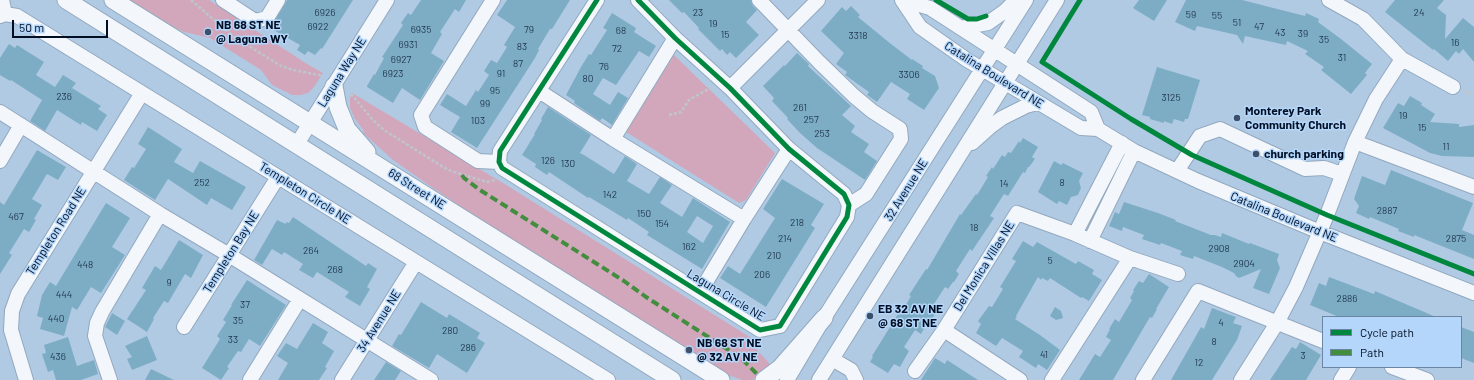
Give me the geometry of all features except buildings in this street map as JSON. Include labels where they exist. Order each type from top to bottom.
[{"type":"main road","points":[[66,0],[672,380]]},
{"type":"main road","name":"68 Street NE","points":[[113,0],[721,380]]},
{"type":"main road","points":[[336,85],[338,107],[347,129],[377,164]]},
{"type":"main road","points":[[764,380],[780,368],[824,318]]},
{"type":"street","points":[[223,0],[255,21],[267,18],[278,0]]},
{"type":"street","name":"Laguna Way NE","points":[[297,144],[336,85],[387,0]]},
{"type":"street","points":[[493,0],[421,115],[425,127],[478,161],[501,165],[500,151],[598,0]]},
{"type":"street","points":[[638,0],[675,38],[725,84],[789,149],[844,194],[849,205],[866,194],[901,139],[900,129],[872,111],[854,96],[759,0]]},
{"type":"street","points":[[725,84],[788,30],[818,0]]},
{"type":"street","name":"Catalina Boulevard NE","points":[[902,0],[930,8],[1091,112],[1098,129]]},
{"type":"street","name":"Catalina Boulevard NE","points":[[902,0],[920,27],[1004,83],[1081,128],[1098,129],[1134,151],[1198,182],[1474,293]]},
{"type":"street","points":[[961,28],[988,23],[1005,11],[1016,0]]},
{"type":"street","name":"32 Avenue NE","points":[[787,380],[824,318],[1026,0]]},
{"type":"street","points":[[819,380],[1057,0]]},
{"type":"street","points":[[1329,0],[1363,19],[1402,59],[1452,87]]},
{"type":"street","name":"Templeton Circle NE","points":[[2,10],[17,16],[608,380]]},
{"type":"street","points":[[613,139],[675,38]]},
{"type":"street","points":[[1241,380],[1277,323],[1296,287],[1320,232],[1355,142],[1376,99],[1402,59]]},
{"type":"street","points":[[539,91],[613,139],[744,219]]},
{"type":"street","name":"Templeton Road NE","points":[[26,380],[11,330],[12,311],[18,294],[142,93]]},
{"type":"street","points":[[949,171],[974,141],[990,126],[1015,111],[1037,103]]},
{"type":"street","points":[[0,112],[160,214],[431,380]]},
{"type":"street","points":[[0,161],[21,125]]},
{"type":"street","points":[[1177,171],[1200,136],[1220,129],[1305,169],[1324,168],[1342,174]]},
{"type":"street","points":[[1355,142],[1474,187]]},
{"type":"street","points":[[1075,234],[1122,143]]},
{"type":"street","points":[[700,292],[744,219],[789,149]]},
{"type":"street","points":[[1090,241],[1134,151]]},
{"type":"street","name":"Laguna Circle NE","points":[[501,165],[760,330],[780,326],[847,217],[849,205]]},
{"type":"street","name":"Templeton Bay NE","points":[[184,327],[278,177]]},
{"type":"street","name":"Del Monica Villas NE","points":[[915,371],[944,330],[1017,213],[1075,234],[1130,258],[1178,274]]},
{"type":"street","points":[[110,380],[95,336],[97,323],[160,214]]},
{"type":"street","points":[[1052,380],[1130,258]]},
{"type":"street","name":"34 Avenue NE","points":[[342,380],[416,262]]},
{"type":"street","points":[[1143,380],[1198,291],[1322,341]]},
{"type":"street","points":[[250,380],[300,299]]},
{"type":"street","points":[[944,330],[1020,380]]},
{"type":"street","points":[[832,359],[851,370],[857,380]]},
{"type":"street","points":[[1341,380],[1348,368]]},
{"type":"street","points":[[1395,368],[1427,380]]},
{"type":"path","points":[[191,0],[234,37],[269,59],[281,66],[336,85],[384,130],[443,167],[451,171],[487,182],[494,180],[501,165]]},
{"type":"path","points":[[668,115],[681,112],[689,100],[712,87],[725,84]]},
{"type":"shaded area","points":[[129,0],[209,0],[323,73],[308,93],[292,95],[272,85],[261,70],[210,38],[184,32],[169,25]]},
{"type":"shaded area","points":[[674,55],[775,153],[746,200],[739,203],[626,132]]},
{"type":"shaded area","points":[[352,93],[503,183],[753,339],[754,345],[758,351],[772,366],[752,380],[742,380],[728,375],[472,214],[393,160],[363,133],[364,131],[355,119],[350,108],[350,98]]},
{"type":"marked path","points":[[462,175],[480,190],[624,281],[646,297],[741,358],[757,374]]},
{"type":"cycle path","points":[[597,0],[500,151],[499,162],[502,168],[760,330],[780,326],[847,217],[849,205],[844,194],[789,149],[730,88],[675,38],[638,0]]},
{"type":"cycle path","points":[[936,0],[968,19],[977,19],[986,16]]},
{"type":"cycle path","points":[[1080,0],[1042,62],[1131,119],[1192,155],[1327,215],[1474,274]]},
{"type":"place","name":"NB 68 ST NE @ Laguna WY","points":[[208,32]]},
{"type":"place","name":"Monterey Park Community Church","points":[[1237,118]]},
{"type":"place","name":"church parking","points":[[1256,154]]},
{"type":"place","name":"EB 32 AV NE @ 68 ST NE","points":[[870,316]]},
{"type":"place","name":"NB 68 ST NE @ 32 AV NE","points":[[689,350]]}]
